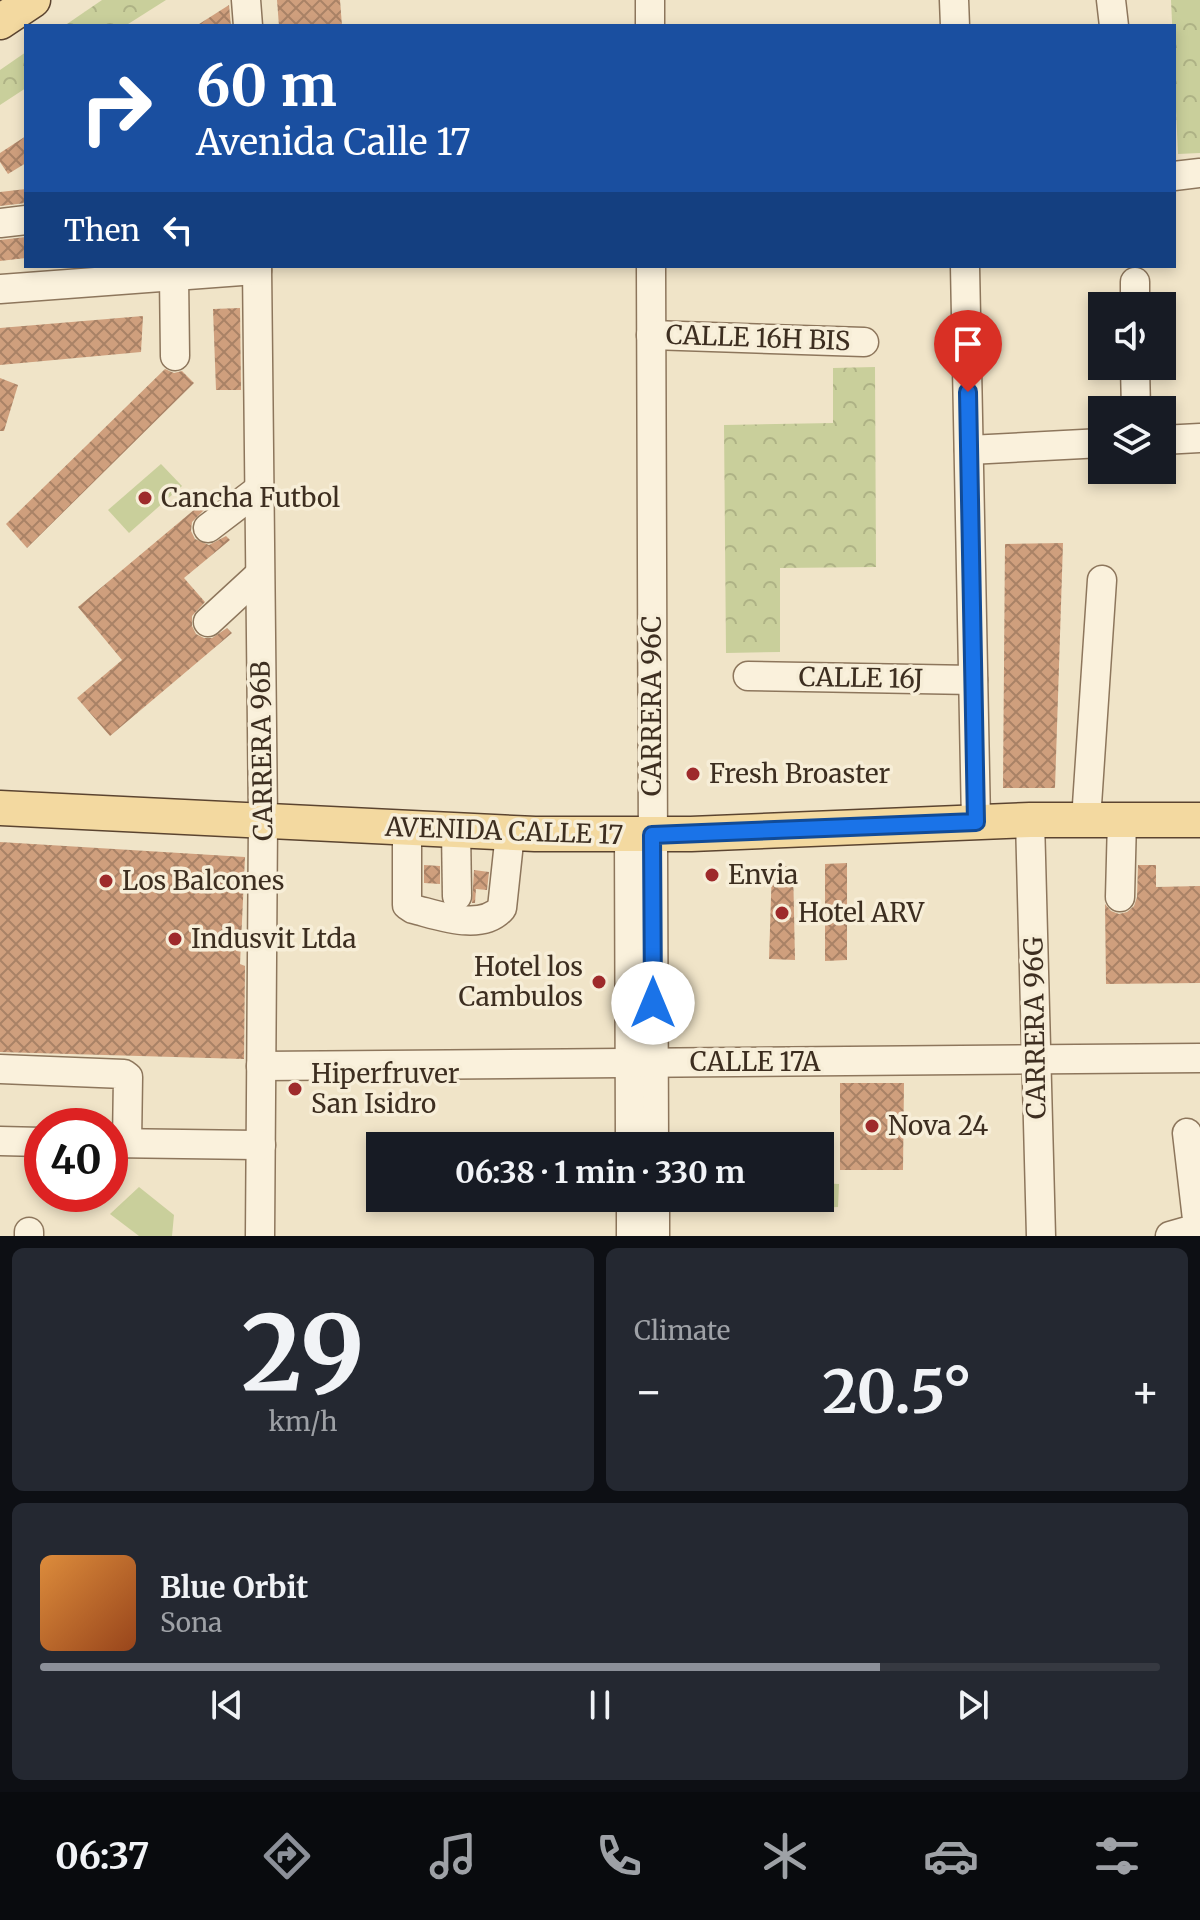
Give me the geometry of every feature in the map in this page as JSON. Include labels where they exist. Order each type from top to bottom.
[{"type":"main road","points":[[0,22],[33,0]]},
{"type":"main road","name":"AVENIDA CALLE 17","points":[[0,808],[510,833],[641,835],[1030,820],[1200,820]]},
{"type":"street","points":[[246,0],[248,24]]},
{"type":"street","points":[[650,0],[650,24]]},
{"type":"street","points":[[954,0],[955,24]]},
{"type":"street","points":[[1111,0],[1114,24]]},
{"type":"street","points":[[1176,176],[1200,173]]},
{"type":"street","points":[[0,223],[24,220]]},
{"type":"street","points":[[0,289],[257,268]]},
{"type":"street","name":"CARRERA 96B","points":[[257,268],[263,821],[260,1236]]},
{"type":"street","name":"CARRERA 96C","points":[[651,268],[641,835],[642,1063],[652,1132]]},
{"type":"street","points":[[965,268],[976,822]]},
{"type":"street","points":[[174,276],[175,356]]},
{"type":"street","name":"CALLE 16H BIS","points":[[651,335],[864,342]]},
{"type":"street","points":[[1176,439],[1200,438]]},
{"type":"street","points":[[969,450],[1088,444]]},
{"type":"street","points":[[208,528],[258,490]]},
{"type":"street","points":[[208,622],[259,575]]},
{"type":"street","points":[[1086,820],[1102,580]]},
{"type":"street","name":"CALLE 16J","points":[[748,676],[973,680]]},
{"type":"street","name":"CARRERA 96G","points":[[1030,820],[1041,1236]]},
{"type":"street","points":[[1120,897],[1122,820]]},
{"type":"street","points":[[407,828],[407,905],[413,909],[457,910],[484,919],[502,908],[510,833]]},
{"type":"street","points":[[456,830],[457,910]]},
{"type":"street","name":"CALLE 17A","points":[[261,1066],[1200,1058]]},
{"type":"street","name":"CARRERA 96C","points":[[632,1132],[642,1063]]},
{"type":"street","points":[[0,1069],[124,1074],[128,1077],[123,1108]]},
{"type":"street","points":[[1170,1236],[1198,1228],[1187,1133]]},
{"type":"street","points":[[0,1141],[24,1142]]},
{"type":"street","points":[[128,1143],[261,1145]]},
{"type":"street","points":[[631,1212],[631,1236]]},
{"type":"street","points":[[655,1212],[655,1236]]},
{"type":"green space","points":[[102,0],[166,0],[128,24],[67,24]]},
{"type":"green space","points":[[1171,0],[1200,0],[1200,153],[1178,154],[1176,24],[1172,24]]},
{"type":"green space","points":[[24,53],[24,89],[0,105],[0,70]]},
{"type":"green space","points":[[875,367],[876,567],[780,568],[780,652],[726,653],[724,425],[833,423],[833,368]]},
{"type":"green space","name":"Cancha Futbol","points":[[161,464],[182,486],[129,533],[108,510]]},
{"type":"green space","points":[[834,1184],[839,1184],[838,1207],[834,1207]]},
{"type":"green space","points":[[139,1187],[174,1215],[172,1236],[139,1236],[110,1214],[128,1212],[128,1197]]},
{"type":"building","points":[[277,0],[340,0],[342,24],[279,24]]},
{"type":"building","points":[[229,5],[231,24],[199,24]]},
{"type":"building","points":[[24,137],[24,164],[8,174],[0,162],[0,153]]},
{"type":"building","points":[[24,189],[24,203],[0,206],[0,192]]},
{"type":"building","points":[[24,237],[24,258],[0,261],[0,240]]},
{"type":"building","points":[[240,308],[241,390],[216,390],[213,309]]},
{"type":"building","points":[[143,316],[141,352],[0,365],[0,328]]},
{"type":"building","points":[[165,369],[174,373],[182,371],[194,383],[27,548],[6,524]]},
{"type":"building","points":[[0,378],[18,385],[4,431],[0,431]]},
{"type":"building","points":[[201,504],[205,509],[192,522],[191,531],[195,539],[209,545],[226,536],[230,540],[184,578],[205,602],[192,616],[192,626],[196,634],[204,638],[212,638],[227,628],[232,633],[110,736],[77,698],[122,660],[78,607]]},
{"type":"building","points":[[1063,543],[1055,788],[1003,788],[1005,544]]},
{"type":"building","name":"Indusvit Ltda","points":[[0,842],[245,857],[240,964],[245,966],[244,1059],[0,1052]]},
{"type":"building","points":[[847,863],[847,960],[825,961],[825,864]]},
{"type":"building","points":[[424,865],[440,866],[440,884],[424,883]]},
{"type":"building","points":[[1138,865],[1156,865],[1156,887],[1200,886],[1200,983],[1106,984],[1105,904],[1119,914],[1134,906]]},
{"type":"building","name":"Hotel ARV","points":[[793,866],[795,960],[769,959],[772,867]]},
{"type":"building","points":[[474,870],[489,872],[487,890],[476,889],[475,903],[472,903]]},
{"type":"building","name":"Nova 24","points":[[840,1083],[904,1083],[903,1170],[840,1170]]},
{"type":"place","name":"Cancha Futbol","points":[[145,498]]},
{"type":"place","name":"Fresh Broaster","points":[[693,774]]},
{"type":"place","name":"Envia","points":[[712,875]]},
{"type":"place","name":"Los Balcones","points":[[106,881]]},
{"type":"place","name":"Hotel ARV","points":[[782,913]]},
{"type":"place","name":"Indusvit Ltda","points":[[175,939]]},
{"type":"place","name":"Hotel los Cambulos","points":[[599,982]]},
{"type":"place","name":"Hiperfruver San Isidro","points":[[295,1089]]},
{"type":"place","name":"Nova 24","points":[[872,1126]]},
{"type":"route","points":[[653,1003],[652,835],[976,822],[968,392]]}]
